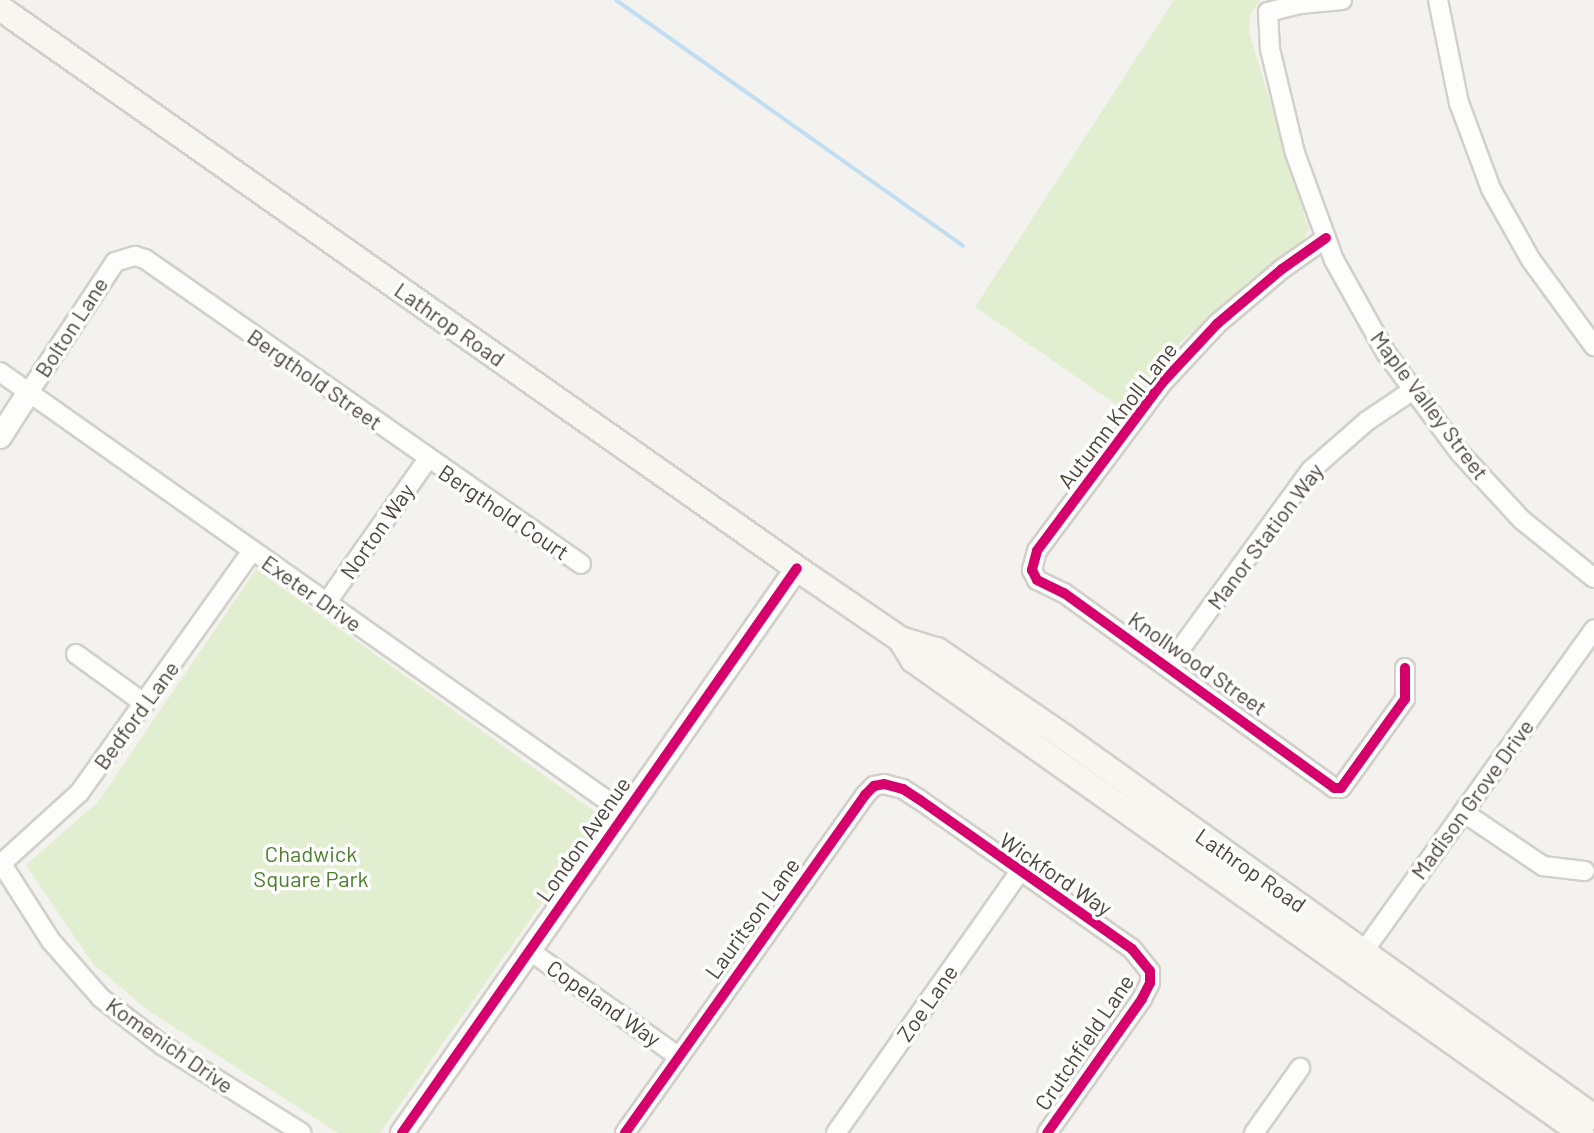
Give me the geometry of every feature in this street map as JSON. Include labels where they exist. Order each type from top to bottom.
[{"type":"main road","name":"Lathrop Road","points":[[0,8],[900,639],[913,660],[1594,1117]]},
{"type":"main road","name":"Lathrop Road","points":[[1357,960],[1581,1133]]},
{"type":"street","name":"Maple Valley Street","points":[[1342,0],[1300,4],[1268,12],[1270,49],[1295,153],[1334,260],[1386,353],[1460,453],[1522,520],[1594,578]]},
{"type":"street","points":[[1438,0],[1459,103],[1491,189],[1531,260],[1594,346]]},
{"type":"street","name":"Autumn Knoll Lane","points":[[1032,570],[1037,551],[1162,383],[1217,324],[1282,269],[1326,238]]},
{"type":"street","name":"Bolton Lane","points":[[0,437],[104,275],[121,259],[145,259],[201,299]]},
{"type":"street","name":"Bergthold Street","points":[[201,299],[428,459]]},
{"type":"street","name":"Exeter Drive","points":[[0,372],[625,813]]},
{"type":"street","name":"Manor Station Way","points":[[1168,666],[1311,470],[1367,421],[1413,390]]},
{"type":"street","name":"Bergthold Court","points":[[428,459],[581,564]]},
{"type":"street","name":"Norton Way","points":[[327,602],[428,459]]},
{"type":"street","name":"Bedford Lane","points":[[1,862],[80,792],[252,551]]},
{"type":"street","name":"London Avenue","points":[[402,1133],[797,568]]},
{"type":"street","name":"Knollwood Street","points":[[1032,570],[1037,580],[1064,593],[1168,666],[1327,784],[1341,788],[1405,699],[1405,668]]},
{"type":"street","name":"Madison Grove Drive","points":[[1357,960],[1594,629]]},
{"type":"street","points":[[76,654],[145,704]]},
{"type":"street","name":"Lauritson Lane","points":[[625,1133],[874,786],[893,785],[903,789],[935,812]]},
{"type":"street","name":"Wickford Way","points":[[935,812],[1132,949],[1150,971]]},
{"type":"street","points":[[1463,812],[1543,866],[1585,871]]},
{"type":"street","name":"Komenich Drive","points":[[1,862],[51,941],[101,998],[162,1045],[302,1133]]},
{"type":"street","name":"Zoe Lane","points":[[836,1133],[1019,873]]},
{"type":"street","name":"Copeland Way","points":[[530,951],[678,1056]]},
{"type":"street","name":"Crutchfield Lane","points":[[1047,1133],[1142,999],[1150,983],[1150,971]]},
{"type":"street","points":[[1254,1133],[1300,1068]]},
{"type":"green space","points":[[1174,0],[1260,0],[1250,15],[1249,32],[1309,230],[1301,244],[1261,272],[1180,343],[1126,411],[975,307]]},
{"type":"green space","name":"Chadwick Square Park","points":[[256,569],[602,817],[380,1133],[338,1133],[149,1011],[93,964],[26,865],[98,802]]},
{"type":"waterway","points":[[616,0],[963,246]]},
{"type":"cycle path","points":[[1326,238],[1282,269],[1217,324],[1162,383],[1037,551],[1032,570],[1037,580],[1064,593],[1334,788],[1341,788],[1405,699],[1405,668]]},
{"type":"cycle path","points":[[402,1133],[797,568]]},
{"type":"cycle path","points":[[625,1133],[865,795],[874,786],[884,784],[903,789],[920,800],[1132,949],[1150,971],[1150,983],[1142,999],[1047,1133]]}]
